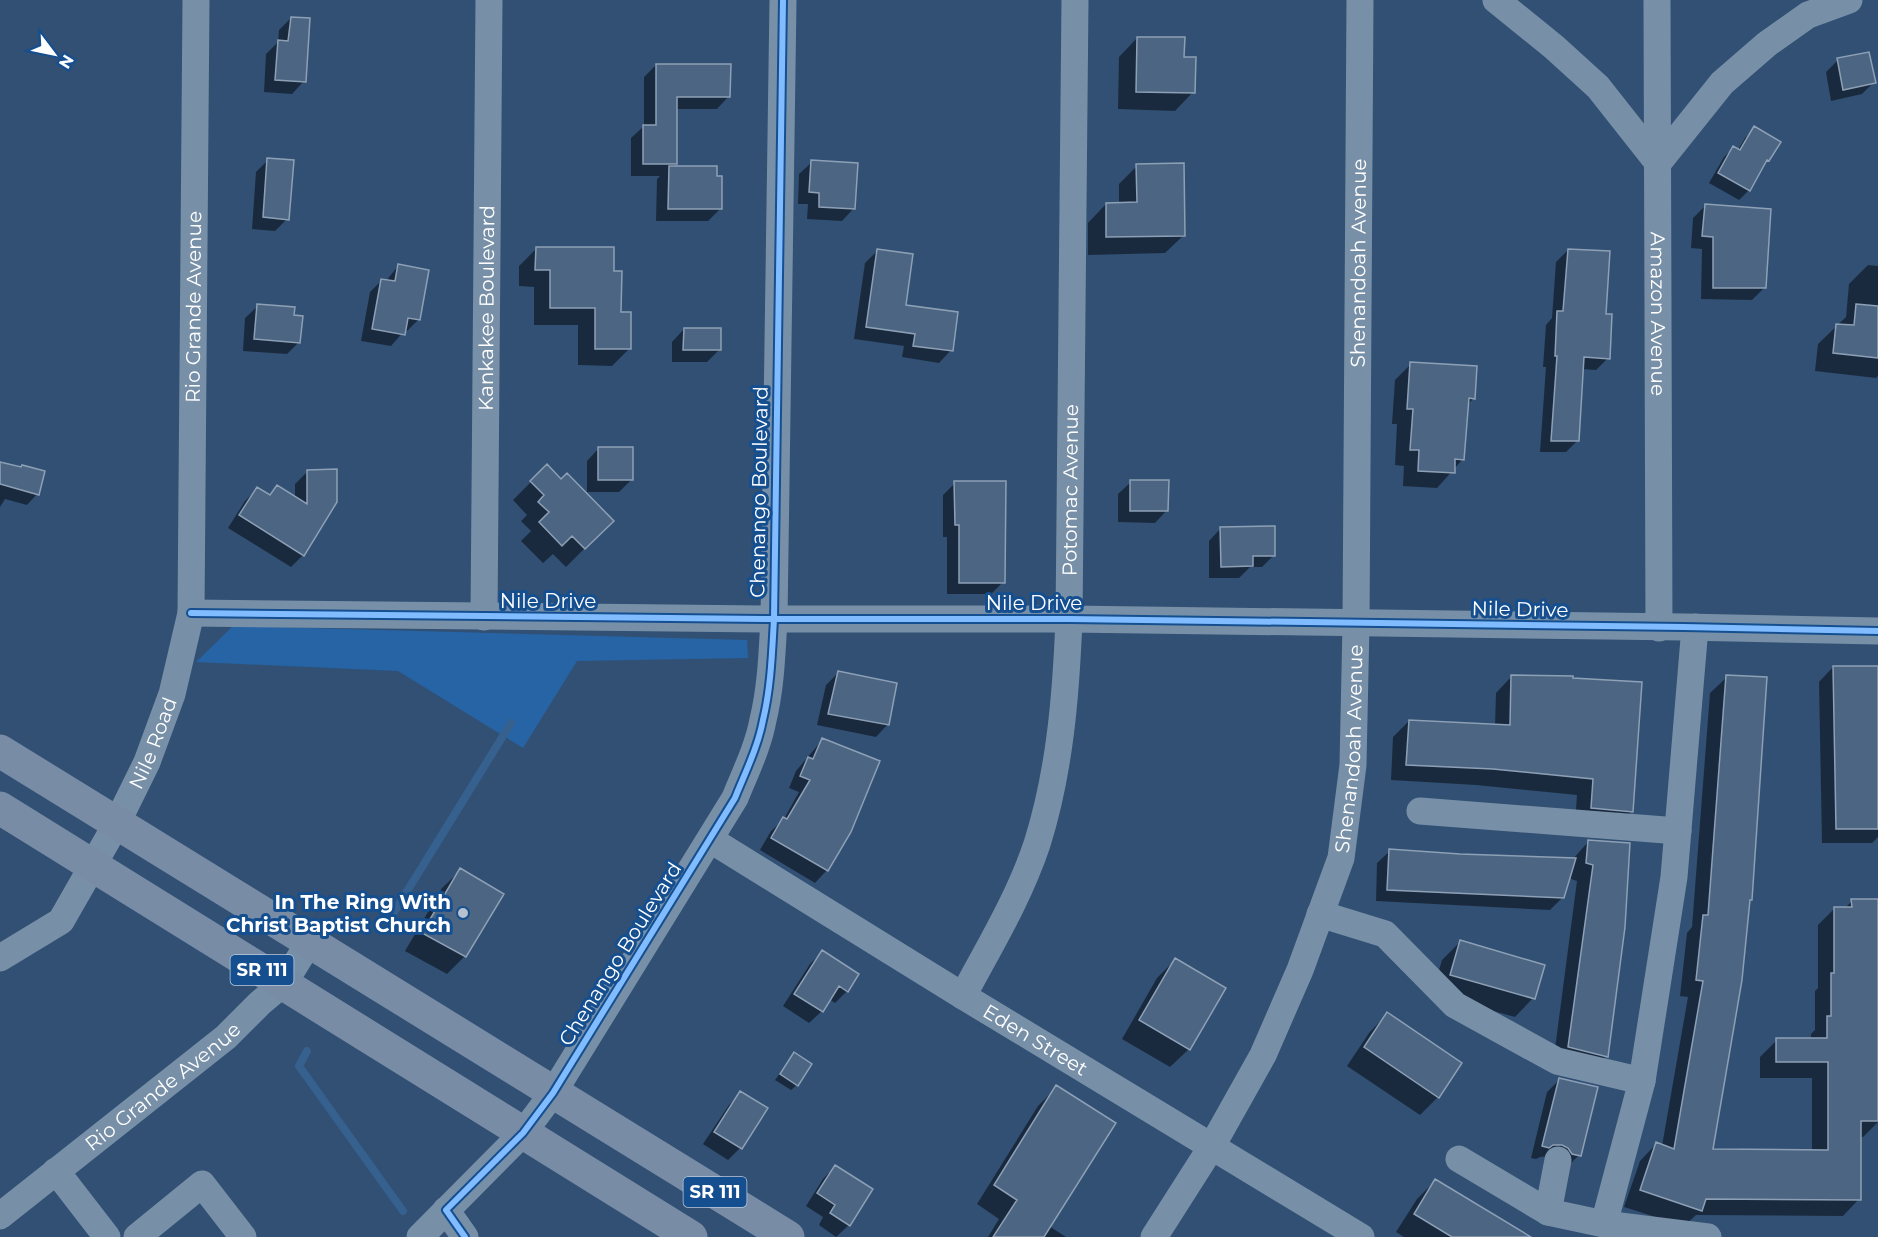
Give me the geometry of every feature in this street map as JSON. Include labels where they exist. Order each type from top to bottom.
[{"type":"main road","name":"SR 111","points":[[0,751],[788,1237]]},
{"type":"main road","name":"SR 111","points":[[0,808],[691,1237]]},
{"type":"street","name":"Rio Grande Avenue","points":[[190,613],[196,0]]},
{"type":"street","name":"Kankakee Boulevard","points":[[484,617],[489,0]]},
{"type":"street","name":"Chenango Boulevard","points":[[420,1237],[523,1133],[553,1093],[735,798],[752,758],[763,721],[771,667],[774,619],[783,0]]},
{"type":"street","name":"Potomac Avenue","points":[[963,996],[1010,909],[1036,845],[1055,772],[1066,694],[1069,619],[1075,0]]},
{"type":"street","name":"Shenandoah Avenue","points":[[1154,1237],[1212,1146],[1263,1055],[1300,970],[1341,858],[1353,765],[1360,0]]},
{"type":"street","points":[[1496,0],[1554,47],[1598,87],[1658,163],[1722,83],[1767,44],[1808,15],[1849,0]]},
{"type":"street","name":"Amazon Avenue","points":[[1658,0],[1659,628]]},
{"type":"street","name":"Nile Drive","points":[[190,613],[774,619],[1069,619],[1878,631]]},
{"type":"street","name":"Nile Road","points":[[0,958],[61,921],[117,823],[147,762],[172,694],[190,613]]},
{"type":"street","points":[[1604,1224],[1642,1081],[1674,877],[1695,627]]},
{"type":"street","points":[[1420,811],[1678,831]]},
{"type":"street","name":"Eden Street","points":[[711,840],[1361,1237]]},
{"type":"street","points":[[1320,914],[1385,934],[1455,1005],[1557,1061],[1642,1081]]},
{"type":"street","name":"Rio Grande Avenue","points":[[1,1213],[226,1037],[284,983],[310,941]]},
{"type":"street","points":[[1459,1159],[1548,1212],[1604,1224],[1708,1237]]},
{"type":"street","points":[[1548,1212],[1558,1160]]},
{"type":"street","points":[[56,1171],[107,1237]]},
{"type":"street","points":[[137,1237],[202,1184],[243,1237]]},
{"type":"street","points":[[446,1210],[465,1237]]},
{"type":"shaded area","points":[[233,626],[747,640],[748,658],[577,661],[523,748],[398,671],[196,662]]},
{"type":"building","points":[[291,17],[310,18],[306,82],[275,80],[278,40],[288,41]]},
{"type":"building","points":[[1137,37],[1185,37],[1184,57],[1196,57],[1195,93],[1136,92]]},
{"type":"building","points":[[1869,52],[1876,83],[1843,90],[1837,58]]},
{"type":"building","points":[[656,64],[731,64],[730,97],[677,97],[677,164],[643,164],[643,125],[656,125]]},
{"type":"building","points":[[1754,126],[1781,142],[1769,161],[1767,160],[1750,191],[1718,173],[1733,146],[1740,150]]},
{"type":"building","points":[[267,158],[294,160],[289,220],[263,217]]},
{"type":"building","points":[[811,160],[858,163],[855,209],[819,207],[819,193],[809,192]]},
{"type":"building","points":[[1184,163],[1185,236],[1106,237],[1106,203],[1137,202],[1136,164]]},
{"type":"building","points":[[669,166],[717,166],[717,176],[722,176],[722,209],[668,209]]},
{"type":"building","points":[[1705,204],[1771,209],[1766,288],[1713,288],[1713,237],[1702,236]]},
{"type":"building","points":[[536,247],[614,247],[614,271],[622,271],[621,312],[631,312],[631,349],[595,349],[595,308],[550,308],[550,270],[535,270]]},
{"type":"building","points":[[877,249],[913,254],[906,305],[958,312],[953,351],[913,346],[915,334],[866,327]]},
{"type":"building","points":[[1568,249],[1610,251],[1606,314],[1612,314],[1610,359],[1584,357],[1579,441],[1551,441],[1557,356],[1555,356],[1557,311],[1563,311]]},
{"type":"building","points":[[398,264],[429,270],[420,320],[408,318],[405,335],[372,329],[381,279],[395,281]]},
{"type":"building","points":[[257,304],[295,307],[294,315],[303,316],[300,343],[254,339]]},
{"type":"building","points":[[1856,304],[1878,306],[1878,358],[1833,353],[1836,324],[1854,325]]},
{"type":"building","points":[[684,328],[721,328],[721,350],[683,350]]},
{"type":"building","points":[[1410,362],[1477,366],[1475,399],[1469,398],[1464,460],[1455,459],[1455,473],[1418,471],[1419,450],[1410,450],[1413,409],[1407,409]]},
{"type":"building","points":[[598,447],[633,447],[633,480],[598,480]]},
{"type":"building","points":[[0,462],[45,471],[39,495],[0,484]]},
{"type":"building","points":[[547,464],[561,479],[567,473],[614,521],[585,549],[572,536],[562,546],[539,522],[549,512],[538,502],[544,495],[530,481]]},
{"type":"building","points":[[337,469],[337,502],[304,556],[239,515],[257,487],[270,495],[277,485],[307,504],[307,470]]},
{"type":"building","points":[[1130,480],[1169,480],[1168,511],[1130,511]]},
{"type":"building","points":[[954,481],[1006,481],[1005,583],[959,583],[959,525],[955,525]]},
{"type":"building","points":[[1275,526],[1275,556],[1253,556],[1253,566],[1221,567],[1220,527]]},
{"type":"building","points":[[1833,666],[1878,666],[1878,829],[1836,829]]},
{"type":"building","points":[[838,671],[897,683],[889,725],[828,714]]},
{"type":"building","points":[[1511,675],[1573,676],[1573,678],[1642,682],[1633,812],[1591,808],[1593,779],[1493,769],[1406,765],[1409,720],[1510,725]]},
{"type":"building","points":[[1726,675],[1767,677],[1752,900],[1750,900],[1742,980],[1713,1149],[1828,1150],[1828,1062],[1776,1062],[1776,1038],[1827,1038],[1827,1016],[1831,1016],[1831,973],[1834,973],[1834,907],[1852,907],[1851,899],[1878,899],[1878,1121],[1861,1121],[1861,1200],[1706,1199],[1702,1211],[1640,1190],[1656,1142],[1674,1149],[1703,981],[1696,980],[1703,915],[1708,915]]},
{"type":"building","points":[[822,738],[880,761],[851,832],[828,871],[771,838],[783,817],[787,819],[810,780],[800,776],[808,757],[813,759]]},
{"type":"building","points":[[1588,840],[1630,843],[1625,927],[1608,1057],[1568,1047],[1593,865],[1586,863]]},
{"type":"building","points":[[1389,849],[1576,858],[1564,898],[1387,890]]},
{"type":"building","name":"In The Ring With Christ Baptist Church","points":[[460,868],[504,894],[466,957],[422,933]]},
{"type":"building","points":[[1460,940],[1545,965],[1535,999],[1450,975]]},
{"type":"building","points":[[822,950],[859,974],[848,992],[839,986],[823,1012],[794,994]]},
{"type":"building","points":[[1175,958],[1226,988],[1190,1050],[1139,1020]]},
{"type":"building","points":[[1387,1012],[1462,1063],[1439,1098],[1364,1047]]},
{"type":"building","points":[[794,1052],[812,1064],[798,1086],[780,1074]]},
{"type":"building","points":[[1559,1078],[1598,1087],[1581,1156],[1572,1154],[1562,1145],[1553,1145],[1549,1148],[1542,1146]]},
{"type":"building","points":[[1056,1085],[1116,1123],[1044,1237],[993,1237],[1017,1200],[994,1185]]},
{"type":"building","points":[[740,1091],[768,1108],[742,1149],[714,1132]]},
{"type":"building","points":[[835,1165],[873,1189],[850,1226],[830,1213],[835,1205],[817,1193]]},
{"type":"building","points":[[1435,1179],[1531,1237],[1452,1237],[1414,1214]]},
{"type":"waterway","points":[[388,922],[511,723]]},
{"type":"waterway","points":[[307,1051],[299,1066],[403,1211]]},
{"type":"cycle path","points":[[465,1237],[446,1210],[523,1133],[553,1093],[735,798],[761,730],[769,683],[774,619],[783,0]]},
{"type":"cycle path","points":[[191,613],[774,619],[1069,619],[1878,631]]},
{"type":"place","name":"In The Ring With Christ Baptist Church","points":[[463,913]]}]
